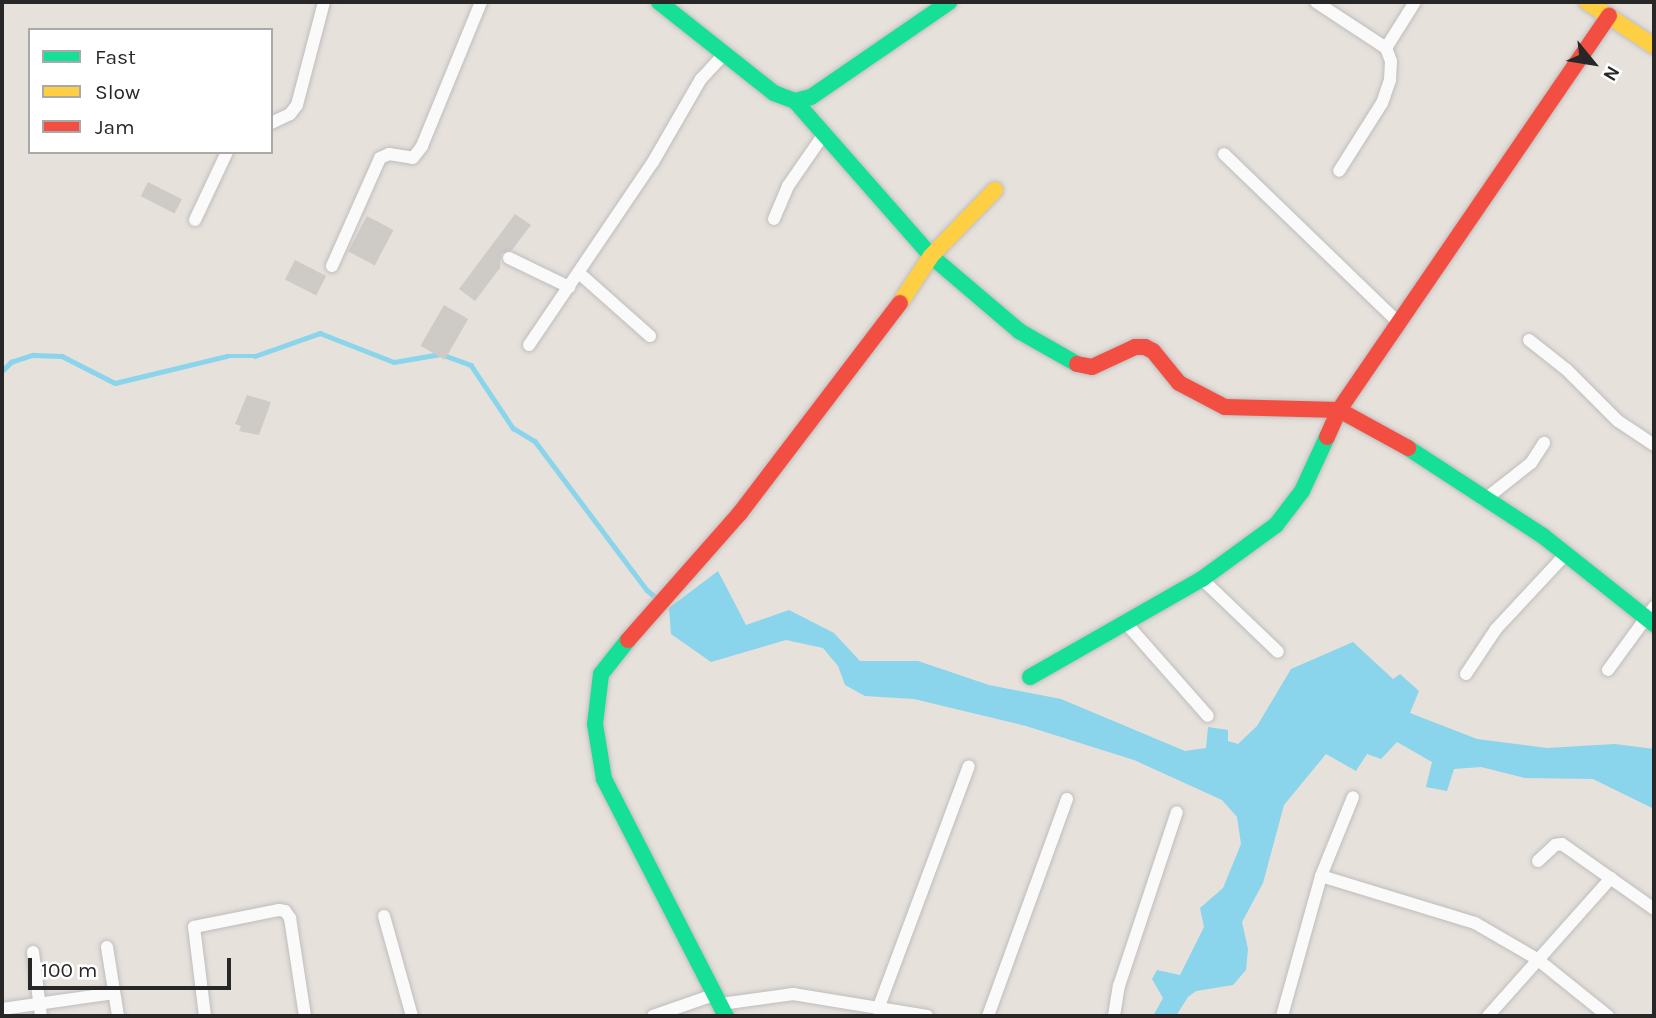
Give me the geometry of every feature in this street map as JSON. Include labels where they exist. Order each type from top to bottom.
[{"type":"street","points":[[273,122],[289,114],[297,105],[324,2]]},
{"type":"street","points":[[332,266],[380,158],[389,154],[413,158],[422,146],[481,2]]},
{"type":"street","points":[[659,2],[774,93],[795,101],[931,256],[1019,331],[1081,366],[1092,367],[1135,347],[1145,347],[1153,351],[1179,383],[1225,407],[1339,410],[1391,437],[1543,536],[1652,616],[1608,670]]},
{"type":"street","points":[[795,101],[811,97],[949,2]]},
{"type":"street","points":[[1316,2],[1386,48],[1391,61],[1390,80],[1382,103],[1339,172]]},
{"type":"street","points":[[1386,48],[1415,2]]},
{"type":"street","points":[[1587,2],[1654,46]]},
{"type":"street","points":[[1030,677],[1202,579],[1276,525],[1302,491],[1339,410],[1609,15]]},
{"type":"street","points":[[528,345],[653,162],[701,79],[724,54]]},
{"type":"street","points":[[774,219],[788,186],[824,134]]},
{"type":"street","points":[[195,220],[226,154]]},
{"type":"street","points":[[1223,154],[1399,323]]},
{"type":"street","points":[[721,1005],[604,779],[595,724],[601,674],[620,648],[649,620],[740,513],[920,276],[931,256],[995,190]]},
{"type":"street","points":[[509,258],[569,287]]},
{"type":"street","points":[[579,273],[650,336]]},
{"type":"street","points":[[1529,340],[1567,370],[1618,421],[1654,445]]},
{"type":"street","points":[[1484,500],[1531,463],[1544,443]]},
{"type":"street","points":[[1466,674],[1504,619],[1566,554]]},
{"type":"street","points":[[1202,579],[1278,652]]},
{"type":"street","points":[[1125,622],[1208,716]]},
{"type":"street","points":[[878,1009],[970,766]]},
{"type":"street","points":[[1282,1016],[1321,876],[1353,797]]},
{"type":"street","points":[[988,1016],[1067,799]]},
{"type":"street","points":[[1114,1016],[1119,986],[1177,812]]},
{"type":"street","points":[[1538,861],[1555,845],[1562,844],[1654,909]]},
{"type":"street","points":[[1321,876],[1475,923],[1537,959],[1608,1016]]},
{"type":"street","points":[[1488,1016],[1611,878]]},
{"type":"street","points":[[205,1016],[194,927],[279,910],[285,911],[290,918],[305,1016]]},
{"type":"street","points":[[384,916],[412,1016]]},
{"type":"street","points":[[107,947],[118,1016]]},
{"type":"street","points":[[33,952],[41,1010]]},
{"type":"street","points":[[2,1009],[41,1010],[114,992]]},
{"type":"street","points":[[653,1016],[793,994],[927,1016]]},
{"type":"water","points":[[718,571],[746,625],[789,610],[834,633],[860,661],[918,661],[989,685],[1061,699],[1185,751],[1206,748],[1208,727],[1228,730],[1228,741],[1238,744],[1257,726],[1291,669],[1353,642],[1393,679],[1400,674],[1419,691],[1410,713],[1477,739],[1547,748],[1615,744],[1654,749],[1654,809],[1593,779],[1525,778],[1481,767],[1454,769],[1447,791],[1426,787],[1432,762],[1397,742],[1381,759],[1367,754],[1356,771],[1326,754],[1284,805],[1263,883],[1242,922],[1248,949],[1246,970],[1233,985],[1196,991],[1188,997],[1176,1016],[1153,1016],[1163,998],[1152,979],[1157,970],[1180,975],[1204,927],[1200,908],[1223,888],[1241,844],[1237,817],[1222,800],[1134,760],[1026,726],[914,699],[865,696],[845,685],[838,666],[823,648],[786,640],[711,662],[671,634],[669,608]]},
{"type":"building","points":[[148,182],[182,199],[175,214],[141,196]]},
{"type":"building","points":[[515,214],[531,225],[512,250],[501,254],[500,268],[475,301],[459,289]]},
{"type":"building","points":[[367,216],[393,230],[375,265],[348,251]]},
{"type":"building","points":[[295,260],[326,276],[316,295],[285,280]]},
{"type":"building","points":[[444,305],[468,319],[445,360],[420,346]]},
{"type":"building","points":[[247,395],[271,402],[259,435],[239,431],[241,426],[235,424]]},
{"type":"waterway","points":[[2,371],[11,362],[33,355],[62,356],[115,383],[227,356],[255,356],[320,333],[394,362],[441,354],[471,365],[513,428],[535,441],[647,590],[657,598]]},
{"type":"traffic: fast","points":[[659,2],[774,93],[795,101],[811,97],[949,2]]},
{"type":"traffic: fast","points":[[795,101],[931,256],[1019,331],[1077,364]]},
{"type":"traffic: fast","points":[[1030,677],[1202,579],[1276,525],[1302,491],[1327,437]]},
{"type":"traffic: fast","points":[[1408,448],[1543,536],[1654,624]]},
{"type":"traffic: fast","points":[[628,640],[601,674],[595,724],[604,779],[726,1016]]},
{"type":"traffic: slow","points":[[1587,2],[1654,46]]},
{"type":"traffic: slow","points":[[900,303],[931,256],[995,190]]},
{"type":"traffic: jam","points":[[1327,437],[1339,410],[1609,15]]},
{"type":"traffic: jam","points":[[628,640],[740,513],[900,303]]},
{"type":"traffic: jam","points":[[1077,364],[1092,367],[1135,347],[1145,347],[1153,351],[1179,383],[1225,407],[1339,410],[1408,448]]}]
